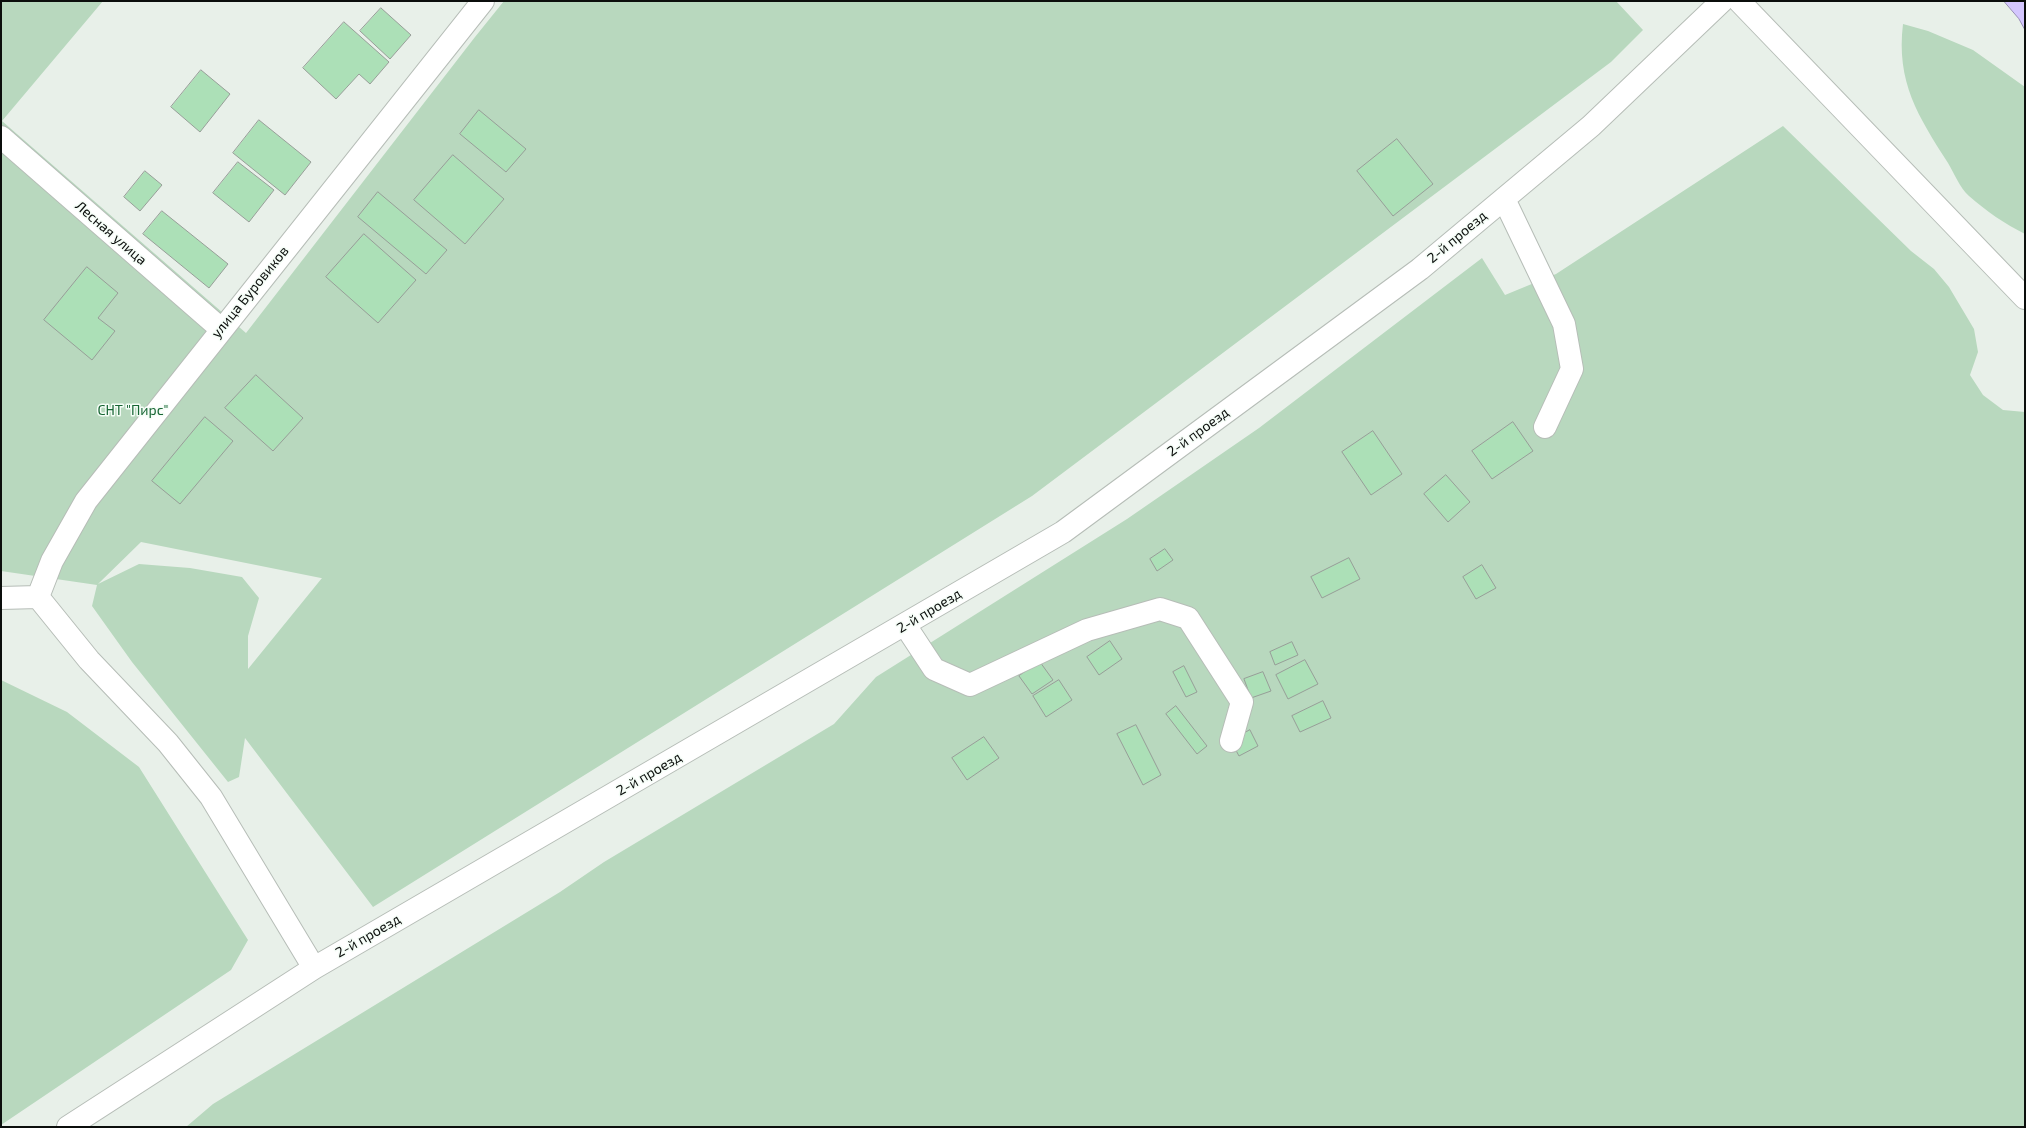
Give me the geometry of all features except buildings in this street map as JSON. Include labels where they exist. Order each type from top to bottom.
[{"type":"street","name":"улица Буровиков","points":[[38,597],[52,561],[86,500],[483,1]]},
{"type":"street","name":"2-й проезд","points":[[68,1127],[314,968],[1063,532],[1420,269],[1591,126],[1722,1]]},
{"type":"street","points":[[1739,1],[2025,298]]},
{"type":"street","name":"Лесная улица","points":[[1,137],[221,329]]},
{"type":"street","points":[[1504,199],[1564,324],[1572,368],[1545,427]]},
{"type":"street","points":[[1,598],[38,597],[89,660],[168,742],[211,797],[314,968]]},
{"type":"street","points":[[905,625],[934,669],[970,685],[1087,630],[1160,609],[1188,618],[1242,702],[1231,741]]},
{"type":"green space","name":"СНТ \"Пирс\"","points":[[1,1],[103,1],[2,121],[246,333],[504,1],[1616,1],[1643,30],[1611,62],[1032,496],[373,907],[245,738],[239,777],[228,782],[132,662],[92,606],[97,585],[1,571]],"holes":[[[141,542],[322,578],[248,669],[248,636],[259,598],[242,577],[190,568],[139,564],[98,584]]]},
{"type":"green space","points":[[1903,24],[1928,31],[1973,50],[2025,87],[2025,234],[1996,217],[1975,202],[1966,193],[1927,130],[1906,81],[1902,45]]},
{"type":"green space","points":[[1783,126],[1911,251],[1934,269],[1949,287],[1974,329],[1978,352],[1970,375],[1983,395],[2003,410],[2025,412],[2025,1127],[186,1127],[213,1104],[560,892],[604,862],[834,724],[876,677],[1127,519],[1259,428],[1482,258],[1505,295],[1556,274]]},
{"type":"green space","points":[[1,680],[67,712],[139,767],[248,940],[231,970],[1,1125]]},
{"type":"shaded area","points":[[2004,1],[2025,1],[2025,30],[2019,19]]}]
